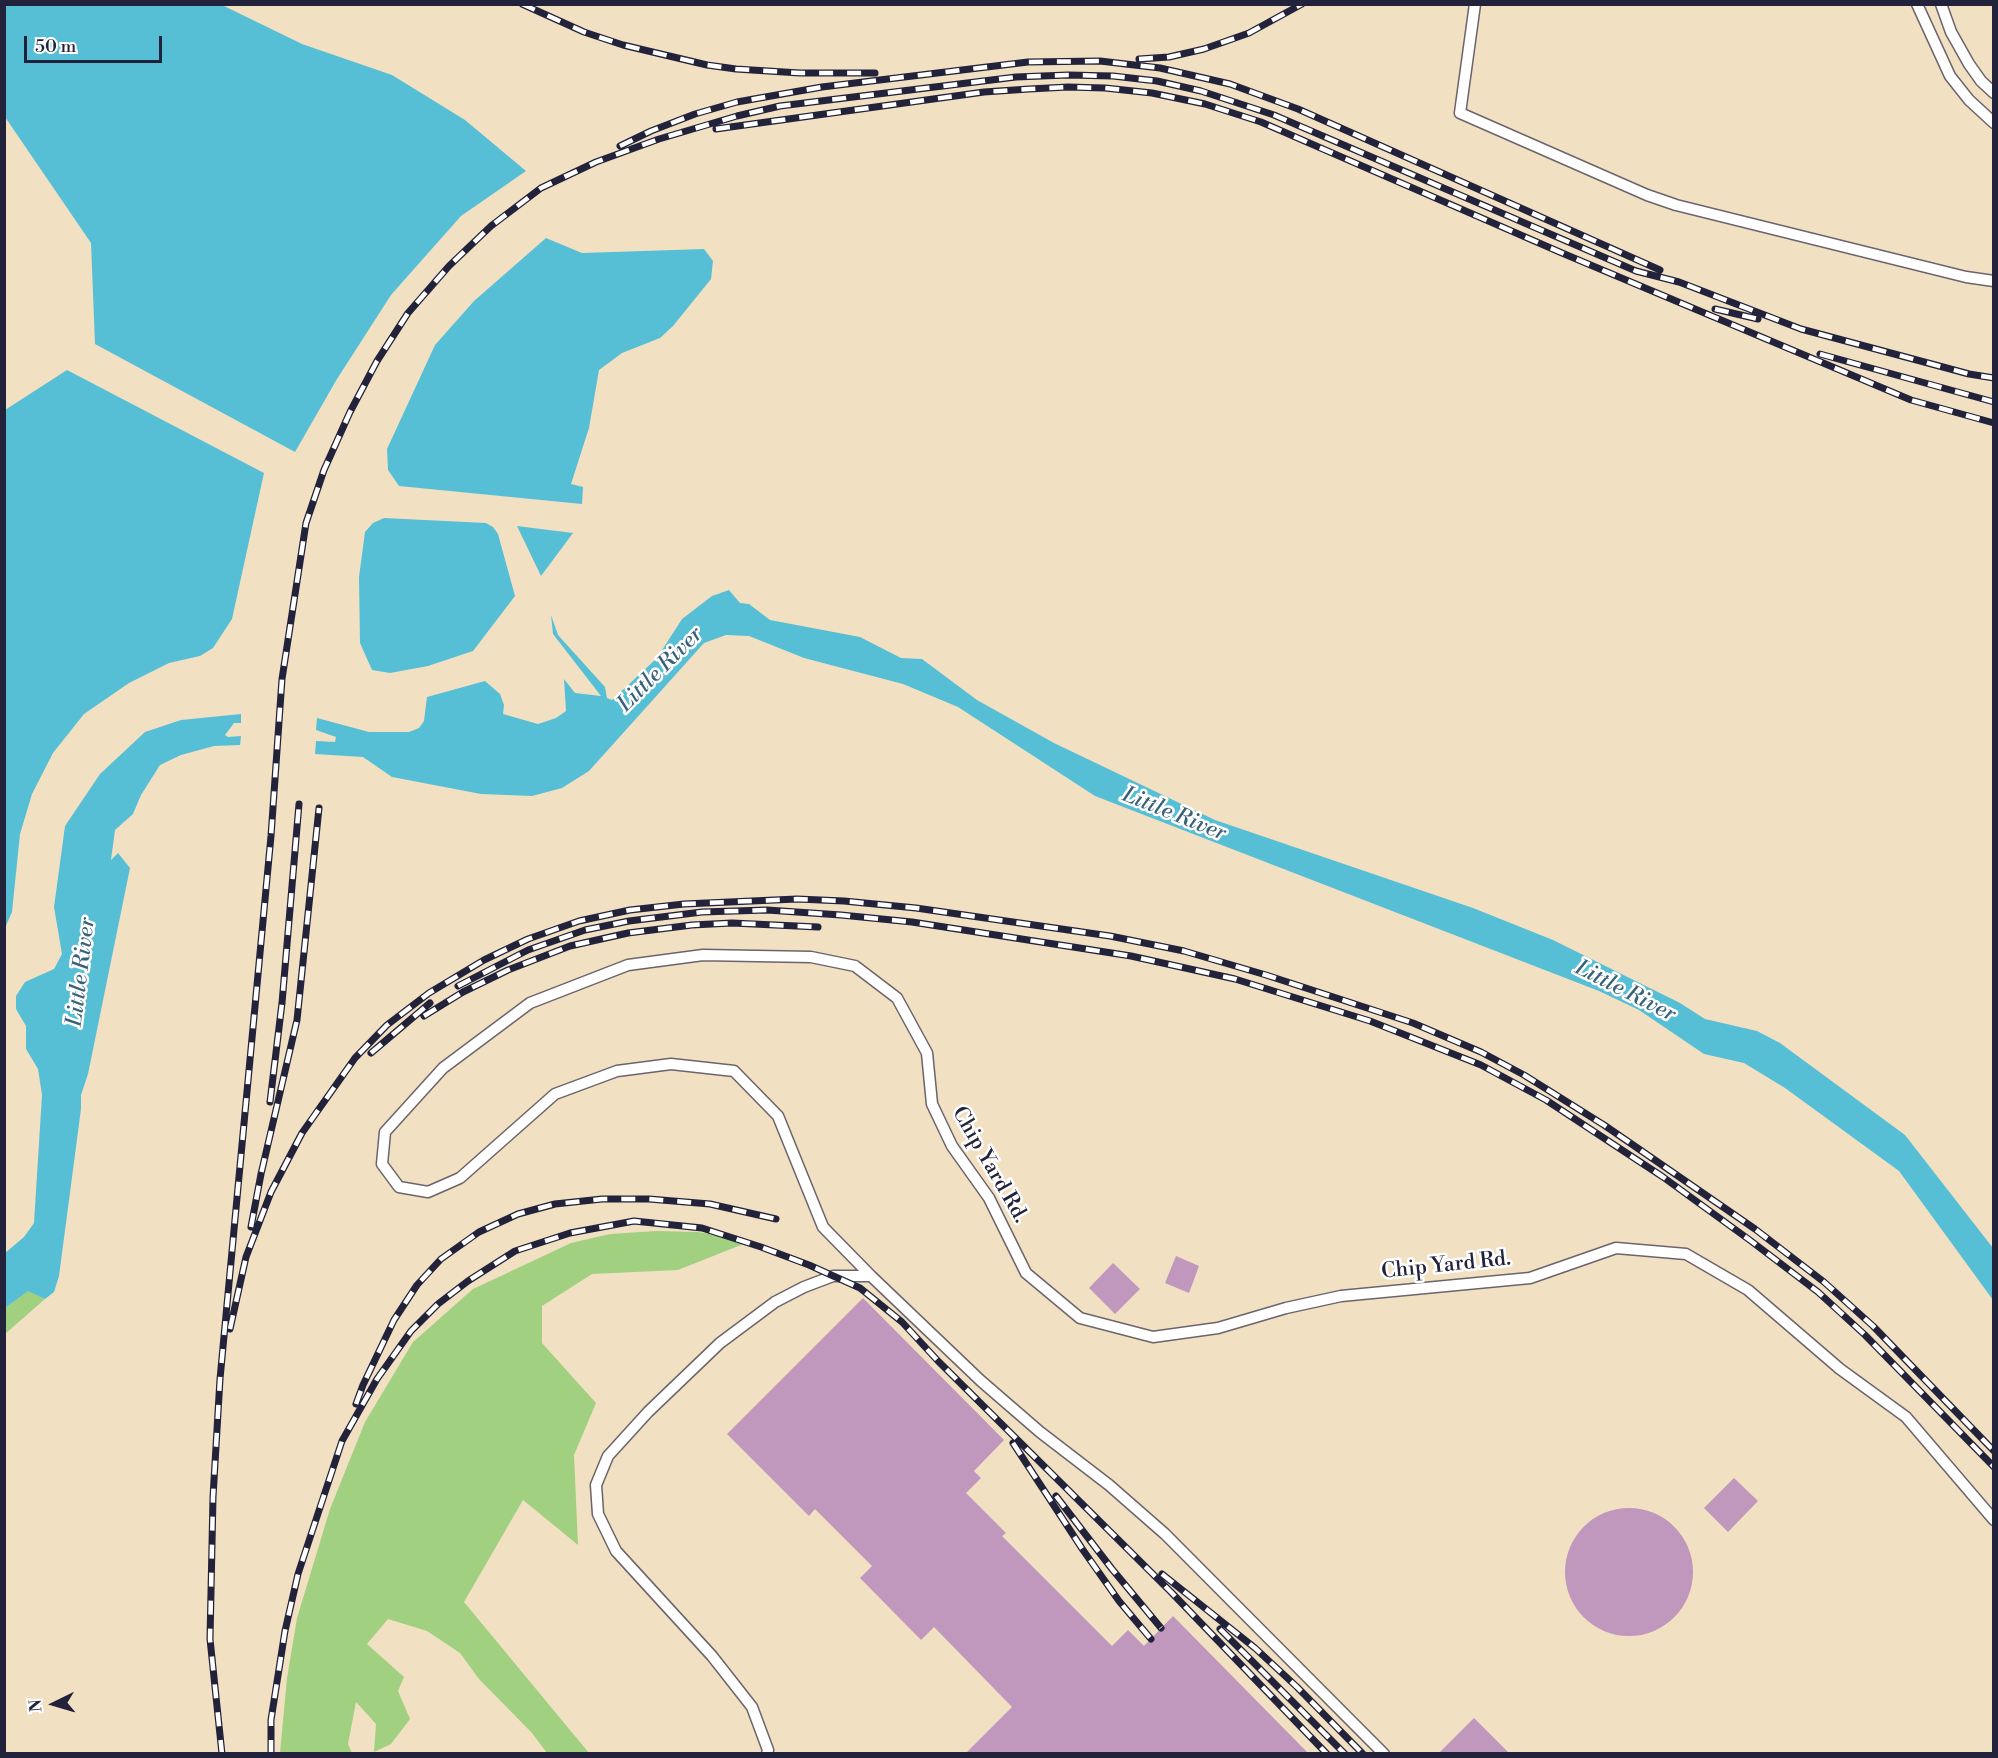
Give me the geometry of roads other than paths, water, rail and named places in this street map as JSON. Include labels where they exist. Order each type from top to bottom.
[{"type":"lane","points":[[1475,4],[1460,113],[1647,195],[1676,205],[1966,277],[1994,281]]},
{"type":"lane","points":[[1917,4],[1950,76],[1969,100],[1994,123]]},
{"type":"lane","points":[[1941,4],[1951,32],[1969,64],[1981,81],[1994,93]]},
{"type":"lane","name":"Chip Yard Rd.","points":[[1384,1754],[1166,1534],[981,1381],[823,1227],[778,1116],[734,1071],[670,1064],[617,1071],[555,1094],[460,1178],[428,1192],[399,1187],[381,1164],[385,1132],[443,1068],[530,1003],[628,966],[703,955],[811,957],[855,966],[897,998],[927,1053],[932,1104],[952,1146],[989,1198],[1026,1273],[1080,1318],[1153,1337],[1218,1328],[1286,1308],[1341,1296],[1530,1278],[1616,1248],[1686,1254],[1748,1290],[1840,1369],[1906,1417],[1994,1520]]},
{"type":"lane","points":[[767,1754],[768,1750],[752,1707],[712,1656],[616,1551],[598,1514],[596,1485],[608,1456],[648,1412],[720,1343],[775,1302],[804,1287],[833,1276],[871,1276]]},
{"type":"water","points":[[4,5],[222,5],[302,44],[392,75],[465,120],[526,171],[461,216],[391,295],[337,379],[295,452],[95,344],[91,243],[5,117]]},
{"type":"water","points":[[546,238],[582,253],[704,249],[713,261],[711,279],[673,326],[660,338],[622,353],[599,370],[589,428],[571,484],[583,487],[582,504],[399,486],[388,470],[387,449],[435,345],[474,301]]},
{"type":"water","points":[[67,370],[264,473],[232,619],[213,648],[200,656],[169,663],[129,683],[84,714],[53,753],[32,794],[20,834],[12,912],[5,928],[5,410]]},
{"type":"water","points":[[384,518],[486,523],[498,534],[515,596],[473,651],[428,666],[390,673],[372,670],[360,643],[359,577],[365,532],[373,523]]},
{"type":"water","points":[[517,526],[573,533],[541,576]]},
{"type":"water","name":"Little River","points":[[729,590],[740,603],[749,604],[770,620],[860,637],[901,658],[922,659],[977,700],[1054,743],[1215,820],[1473,908],[1553,940],[1680,1003],[1705,1019],[1757,1031],[1780,1043],[1905,1135],[1993,1248],[1993,1300],[1899,1171],[1785,1088],[1744,1063],[1704,1054],[1639,1010],[1599,991],[1095,796],[958,707],[903,684],[804,658],[749,636],[726,635],[704,643],[589,771],[562,788],[532,796],[481,794],[392,777],[363,757],[315,754],[316,741],[335,742],[336,737],[316,730],[317,718],[369,732],[409,732],[419,728],[424,721],[427,697],[485,681],[500,694],[504,705],[503,714],[538,724],[556,718],[566,711],[564,679],[575,693],[601,696],[553,634],[551,615],[558,635],[605,687],[607,698],[612,700],[657,658],[682,619],[712,596]]},
{"type":"water","name":"Little River","points":[[241,714],[241,723],[234,723],[225,735],[228,737],[241,736],[240,745],[214,746],[181,755],[160,765],[141,795],[133,814],[115,830],[111,860],[118,853],[130,868],[88,1074],[81,1095],[59,1276],[54,1292],[45,1299],[28,1291],[5,1308],[5,1253],[24,1237],[34,1223],[42,1095],[38,1069],[26,1049],[26,1026],[16,1009],[16,996],[25,982],[54,969],[62,954],[54,907],[65,826],[100,774],[145,732],[181,720]]},
{"type":"railway","points":[[522,4],[584,32],[623,45],[707,65],[800,73],[875,73]]},
{"type":"railway","points":[[1139,59],[1169,57],[1204,49],[1249,33],[1302,4]]},
{"type":"railway","points":[[620,146],[695,114],[737,102],[822,87],[1028,62],[1100,61],[1160,68],[1230,84],[1298,109],[1660,270]]},
{"type":"railway","points":[[222,1754],[210,1639],[213,1497],[220,1379],[271,836],[282,679],[306,523],[324,470],[350,412],[377,361],[408,313],[449,266],[491,226],[541,188],[596,162],[659,139],[737,116],[780,106],[1016,77],[1113,76],[1157,81],[1201,91],[1274,115],[1636,271],[1679,282],[1801,329],[1969,374],[1994,378]]},
{"type":"railway","points":[[716,129],[984,92],[1068,87],[1152,93],[1205,104],[1261,122],[1562,253],[1911,400],[1994,423]]},
{"type":"railway","points":[[1715,309],[1758,319]]},
{"type":"railway","points":[[1820,354],[1994,402]]},
{"type":"railway","points":[[270,1102],[282,1003],[299,804]]},
{"type":"railway","points":[[251,1227],[297,1020],[319,808]]},
{"type":"railway","points":[[230,1329],[246,1257],[271,1192],[302,1133],[355,1058],[387,1025],[429,993],[484,960],[528,939],[579,921],[630,910],[684,904],[797,899],[844,901],[916,908],[1110,936],[1184,951],[1413,1023],[1481,1052],[1524,1075],[1604,1125],[1755,1229],[1824,1282],[1873,1326],[1994,1451]]},
{"type":"railway","points":[[458,986],[528,950],[585,930],[629,921],[702,912],[767,910],[912,922],[1131,956],[1235,979],[1370,1021],[1481,1065],[1546,1100],[1663,1177],[1818,1292],[1865,1335],[1994,1467]]},
{"type":"railway","points":[[424,1016],[463,992],[508,970],[570,946],[628,933],[692,925],[732,923],[818,927]]},
{"type":"railway","points":[[371,1053],[430,1003]]},
{"type":"railway","points":[[356,1404],[394,1320],[417,1285],[441,1259],[479,1232],[518,1214],[555,1204],[602,1199],[649,1199],[710,1204],[776,1219]]},
{"type":"railway","points":[[271,1754],[271,1720],[285,1631],[298,1574],[342,1441],[377,1379],[411,1331],[438,1304],[468,1281],[515,1251],[570,1233],[634,1221],[702,1228],[809,1265],[860,1288],[902,1322],[938,1361],[1171,1592],[1327,1754]]},
{"type":"railway","points":[[1013,1443],[1083,1550],[1119,1601],[1151,1639]]},
{"type":"railway","points":[[1056,1496],[1161,1628]]},
{"type":"railway","points":[[1162,1574],[1255,1648],[1363,1754]]},
{"type":"railway","points":[[1220,1629],[1345,1754]]}]
